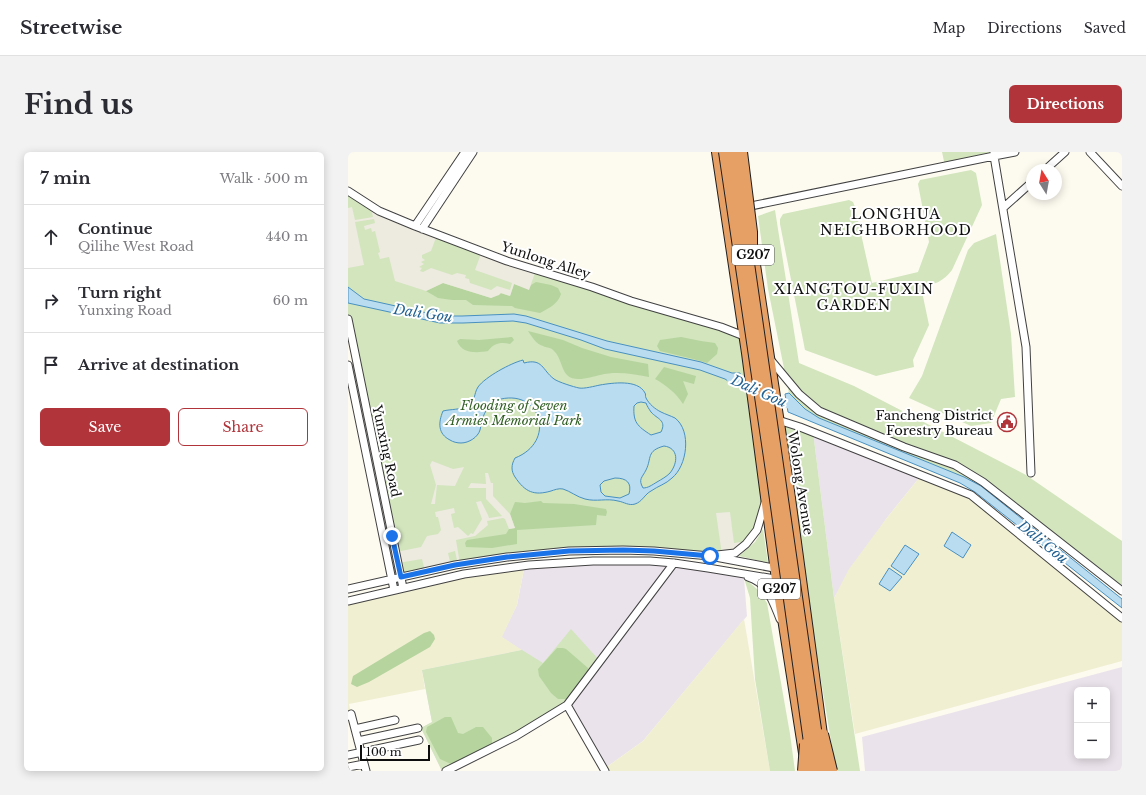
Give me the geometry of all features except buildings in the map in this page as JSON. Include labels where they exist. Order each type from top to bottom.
[{"type":"highway","points":[[718,152],[731,233],[748,287]]},
{"type":"highway","name":"G207","points":[[718,152],[747,353],[777,580],[807,771]]},
{"type":"highway","points":[[724,152],[748,287],[811,687],[822,771]]},
{"type":"highway","points":[[733,152],[748,287],[813,771]]},
{"type":"highway","points":[[740,152],[752,232],[748,287]]},
{"type":"highway","name":"Wolong Avenue","points":[[740,152],[746,207],[802,579],[828,771]]},
{"type":"highway","points":[[811,687],[832,771]]},
{"type":"highway","points":[[803,771],[806,724]]},
{"type":"street","points":[[418,228],[465,152]]},
{"type":"street","points":[[418,228],[473,152]]},
{"type":"street","points":[[746,207],[994,154],[1015,152]]},
{"type":"street","points":[[1052,164],[1065,152]]},
{"type":"street","points":[[1090,152],[1122,186]]},
{"type":"street","points":[[994,154],[1026,347],[1031,473]]},
{"type":"street","points":[[1003,208],[1026,187]]},
{"type":"street","name":"Yunlong Alley","points":[[348,191],[379,211],[418,228],[507,261],[592,287],[631,301],[721,327],[744,336]]},
{"type":"street","name":"Yunxing Road","points":[[348,319],[403,588]]},
{"type":"street","points":[[769,358],[799,394],[819,411],[904,447],[955,466],[983,482],[1122,591]]},
{"type":"street","name":"Yunxing Road","points":[[348,365],[394,590]]},
{"type":"street","points":[[778,416],[800,427],[971,495],[1122,618]]},
{"type":"street","points":[[710,556],[735,553],[746,544],[757,530],[767,499]]},
{"type":"street","points":[[348,589],[455,565],[492,559],[569,551],[654,551],[710,556],[776,568],[802,579]]},
{"type":"street","points":[[348,601],[464,574],[529,565],[594,561],[650,561],[674,563],[777,580],[802,579]]},
{"type":"street","points":[[446,771],[516,736],[567,705],[674,563]]},
{"type":"street","points":[[727,571],[753,578],[764,586],[772,599],[785,630]]},
{"type":"street","points":[[567,705],[605,771]]},
{"type":"street","points":[[348,716],[351,714],[365,767],[348,767]]},
{"type":"street","points":[[355,729],[395,720]]},
{"type":"street","points":[[358,741],[418,728]]},
{"type":"street","points":[[348,755],[419,740]]},
{"type":"shaded area","points":[[370,205],[437,235],[431,251],[422,255],[422,258],[425,260],[421,262],[424,264],[419,267],[422,268],[420,271],[423,272],[431,268],[452,275],[457,273],[466,275],[465,278],[469,279],[470,283],[491,290],[497,286],[510,290],[512,283],[475,270],[482,251],[536,270],[529,290],[514,284],[510,296],[501,293],[491,298],[443,283],[426,291],[395,281],[389,257],[380,259],[378,253],[380,252],[375,231],[372,232],[371,228],[365,230],[364,226],[375,223],[374,219],[355,222],[364,265],[348,268],[348,208],[352,207],[355,220],[373,217]]},
{"type":"shaded area","points":[[813,432],[923,473],[886,519],[834,598]]},
{"type":"shaded area","points":[[432,461],[453,469],[464,467],[455,486],[437,485],[435,504],[431,504],[436,485],[430,465]]},
{"type":"shaded area","points":[[485,473],[488,473],[491,483],[493,483],[493,496],[510,514],[515,528],[509,529],[505,519],[503,518],[487,521],[488,525],[475,536],[456,540],[460,564],[458,565],[455,551],[448,553],[451,566],[425,572],[422,559],[398,563],[396,552],[421,547],[427,536],[438,534],[441,530],[438,517],[436,517],[435,512],[454,508],[455,513],[451,514],[454,528],[458,527],[468,536],[471,533],[473,534],[482,519],[476,502],[481,501],[489,518],[502,516],[486,499],[486,488],[468,488],[471,483],[486,484]]},
{"type":"shaded area","points":[[923,473],[981,500],[1122,613],[1122,661],[855,734],[834,598],[849,569],[886,519]]},
{"type":"shaded area","points":[[730,512],[734,543],[740,542],[743,547],[722,555],[716,513]]},
{"type":"shaded area","points":[[595,564],[663,564],[726,572],[744,578],[747,616],[643,741],[604,769],[567,705],[442,771],[421,728],[432,722],[422,670],[521,650],[501,637],[517,605],[524,569]]},
{"type":"shaded area","points":[[524,569],[517,605],[502,637],[522,650],[422,670],[425,689],[349,704],[351,714],[348,716],[348,601],[465,577]]},
{"type":"shaded area","points":[[744,619],[770,771],[605,771],[604,769],[643,741]]},
{"type":"shaded area","points":[[1122,667],[1122,771],[865,771],[862,737]]},
{"type":"green space","points":[[942,152],[994,152],[994,156],[945,166]]},
{"type":"green space","points":[[971,170],[976,173],[982,205],[952,270],[938,282],[921,287],[929,325],[913,360],[914,367],[876,376],[805,350],[780,224],[780,219],[783,214],[849,200],[853,202],[872,283],[918,272],[929,242],[918,184],[920,180]]},
{"type":"green space","name":"Flooding of Seven Armies Memorial Park","points":[[348,191],[422,229],[744,336],[767,499],[753,529],[740,545],[710,556],[654,551],[507,557],[401,577],[348,319]]},
{"type":"green space","points":[[775,210],[799,363],[854,386],[1026,475],[1122,541],[1122,593],[981,486],[964,477],[819,418],[805,409],[789,393],[768,289],[758,216]]},
{"type":"green space","points":[[996,234],[1011,334],[1015,397],[1001,399],[991,423],[971,426],[909,398],[922,376],[968,250],[974,243]]},
{"type":"green space","points":[[536,282],[558,288],[561,294],[555,303],[540,313],[515,308],[512,306],[473,305],[466,300],[438,298],[426,291],[443,283],[491,298],[500,293],[510,296],[514,284],[529,289],[531,285]]},
{"type":"green space","points":[[528,331],[563,340],[611,357],[648,364],[649,377],[618,373],[583,379],[574,379],[567,375],[563,370],[558,356],[552,349],[538,344]]},
{"type":"green space","points":[[512,337],[514,340],[510,344],[498,344],[493,346],[488,351],[479,352],[470,352],[462,348],[457,341],[460,339],[479,340]]},
{"type":"green space","points":[[681,337],[715,343],[718,348],[717,354],[707,363],[660,351],[657,346],[660,340]]},
{"type":"green space","points":[[664,367],[696,376],[694,384],[683,381],[688,394],[683,404],[677,396],[655,379]]},
{"type":"green space","points":[[778,420],[813,432],[834,598],[860,771],[836,771]]},
{"type":"green space","points":[[541,501],[543,503],[574,504],[606,509],[607,512],[606,516],[597,515],[596,525],[517,530],[517,544],[492,548],[466,547],[465,543],[467,540],[506,534],[509,529],[515,528],[510,514],[515,502],[525,503]]},
{"type":"green space","points":[[763,529],[768,563],[739,556],[755,542]]},
{"type":"green space","points":[[744,578],[757,589],[767,603],[795,771],[770,771],[755,679],[750,598]]},
{"type":"green space","points":[[571,629],[600,661],[567,705],[446,771],[442,771],[421,728],[432,722],[422,670],[522,650],[543,663]]},
{"type":"green space","points":[[430,631],[434,635],[435,639],[430,647],[369,682],[357,687],[351,684],[353,676],[424,633]]},
{"type":"green space","points":[[557,648],[566,649],[588,668],[588,672],[567,699],[558,699],[551,693],[539,676],[538,669]]},
{"type":"green space","points":[[445,717],[451,717],[458,733],[463,734],[476,727],[483,727],[492,738],[492,744],[451,764],[440,759],[426,732],[427,727]]},
{"type":"water","points":[[348,287],[364,299],[441,316],[514,314],[526,316],[607,341],[701,362],[732,373],[740,373],[741,387],[736,386],[725,379],[700,370],[605,349],[526,323],[513,321],[440,323],[348,303]]},
{"type":"water","points":[[523,360],[524,363],[539,363],[554,379],[579,388],[587,388],[611,383],[624,383],[637,386],[642,389],[646,398],[654,408],[675,418],[684,431],[686,448],[677,473],[670,480],[649,492],[642,500],[633,504],[614,500],[585,499],[561,489],[540,493],[530,492],[522,486],[515,477],[512,466],[515,458],[528,451],[536,441],[539,430],[539,419],[534,409],[526,402],[515,398],[497,400],[488,407],[484,414],[479,433],[470,441],[458,443],[446,438],[440,428],[440,420],[443,411],[467,406],[472,401],[481,383],[505,367]],"holes":[[[641,402],[646,403],[651,412],[662,422],[663,428],[661,432],[651,435],[639,426],[635,420],[634,406]],[[664,446],[669,447],[675,453],[675,465],[670,473],[665,477],[650,486],[643,488],[641,479],[648,466],[650,455],[658,448]],[[615,478],[625,480],[628,482],[630,487],[629,494],[620,498],[605,496],[601,492],[600,485],[604,481]]]},
{"type":"water","points":[[789,393],[805,409],[819,418],[964,477],[981,486],[1122,599],[1122,608],[975,492],[960,483],[788,412],[785,394]]},
{"type":"water","points":[[952,532],[971,545],[963,558],[944,546]]},
{"type":"water","points":[[905,545],[919,554],[904,575],[891,566]]},
{"type":"water","points":[[889,568],[902,577],[890,591],[879,584]]},
{"type":"waterway","name":"Dali Gou","points":[[731,379],[755,390]]},
{"type":"waterway","name":"Dali Gou","points":[[771,397],[795,408]]},
{"type":"place","name":"Fancheng District Forestry Bureau","points":[[1007,422]]},
{"type":"district","name":"LONGHUA NEIGHBORHOOD","points":[[896,222]]},
{"type":"district","name":"XIANGTOU-FUXIN GARDEN","points":[[854,298]]},
{"type":"route","points":[[392,536],[401,577],[455,565],[507,557],[569,551],[654,551],[710,556]]}]
